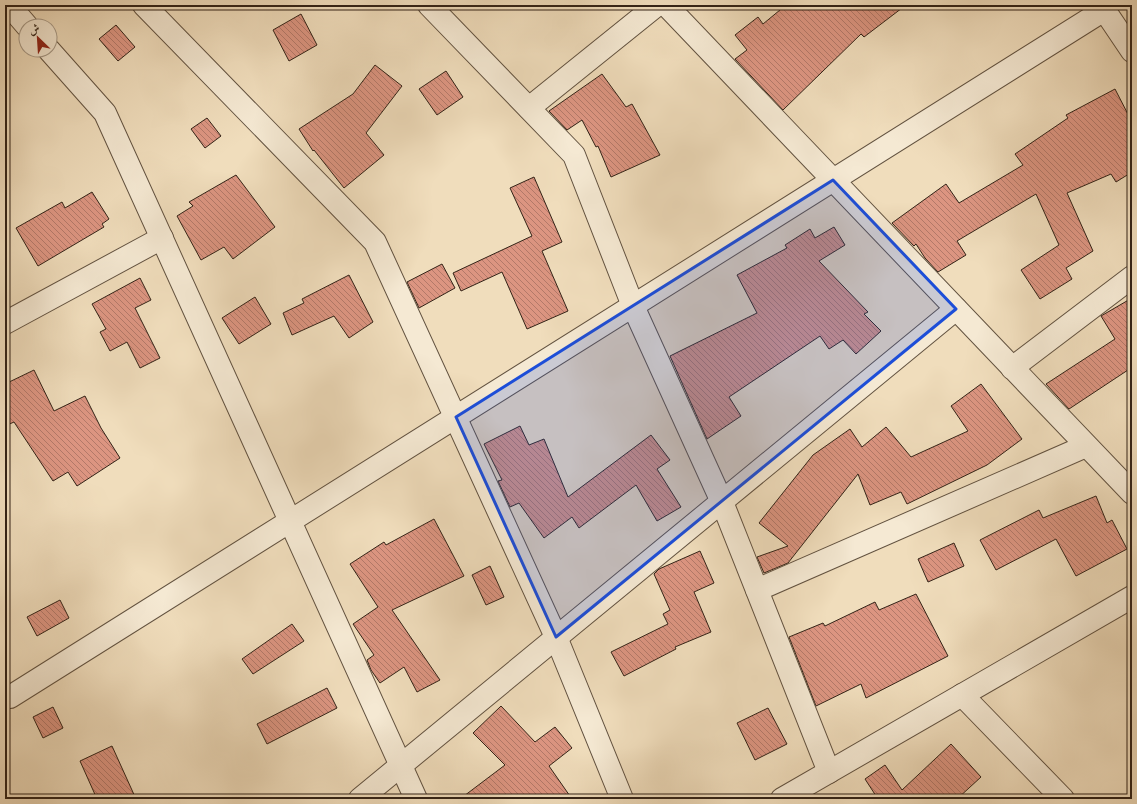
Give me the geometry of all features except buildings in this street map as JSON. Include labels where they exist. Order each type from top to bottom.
[{"type":"street","points":[[9,5],[20,18]]},
{"type":"street","points":[[144,5],[375,242],[556,637],[622,799]]},
{"type":"street","points":[[429,5],[574,155],[633,306],[722,502],[829,772]]},
{"type":"street","points":[[529,108],[657,5]]},
{"type":"street","points":[[666,5],[1132,493]]},
{"type":"street","points":[[10,697],[833,180],[1103,7],[1132,51]]},
{"type":"street","points":[[56,58],[105,113],[416,799]]},
{"type":"street","points":[[5,323],[162,238]]},
{"type":"street","points":[[1012,368],[1132,277]]},
{"type":"street","points":[[360,799],[956,309]]},
{"type":"street","points":[[757,590],[1086,446]]},
{"type":"street","points":[[782,799],[810,793],[829,772],[1132,597]]},
{"type":"street","points":[[962,695],[1063,799]]},
{"type":"highlighted area","points":[[833,180],[956,309],[556,637],[456,417]]}]
